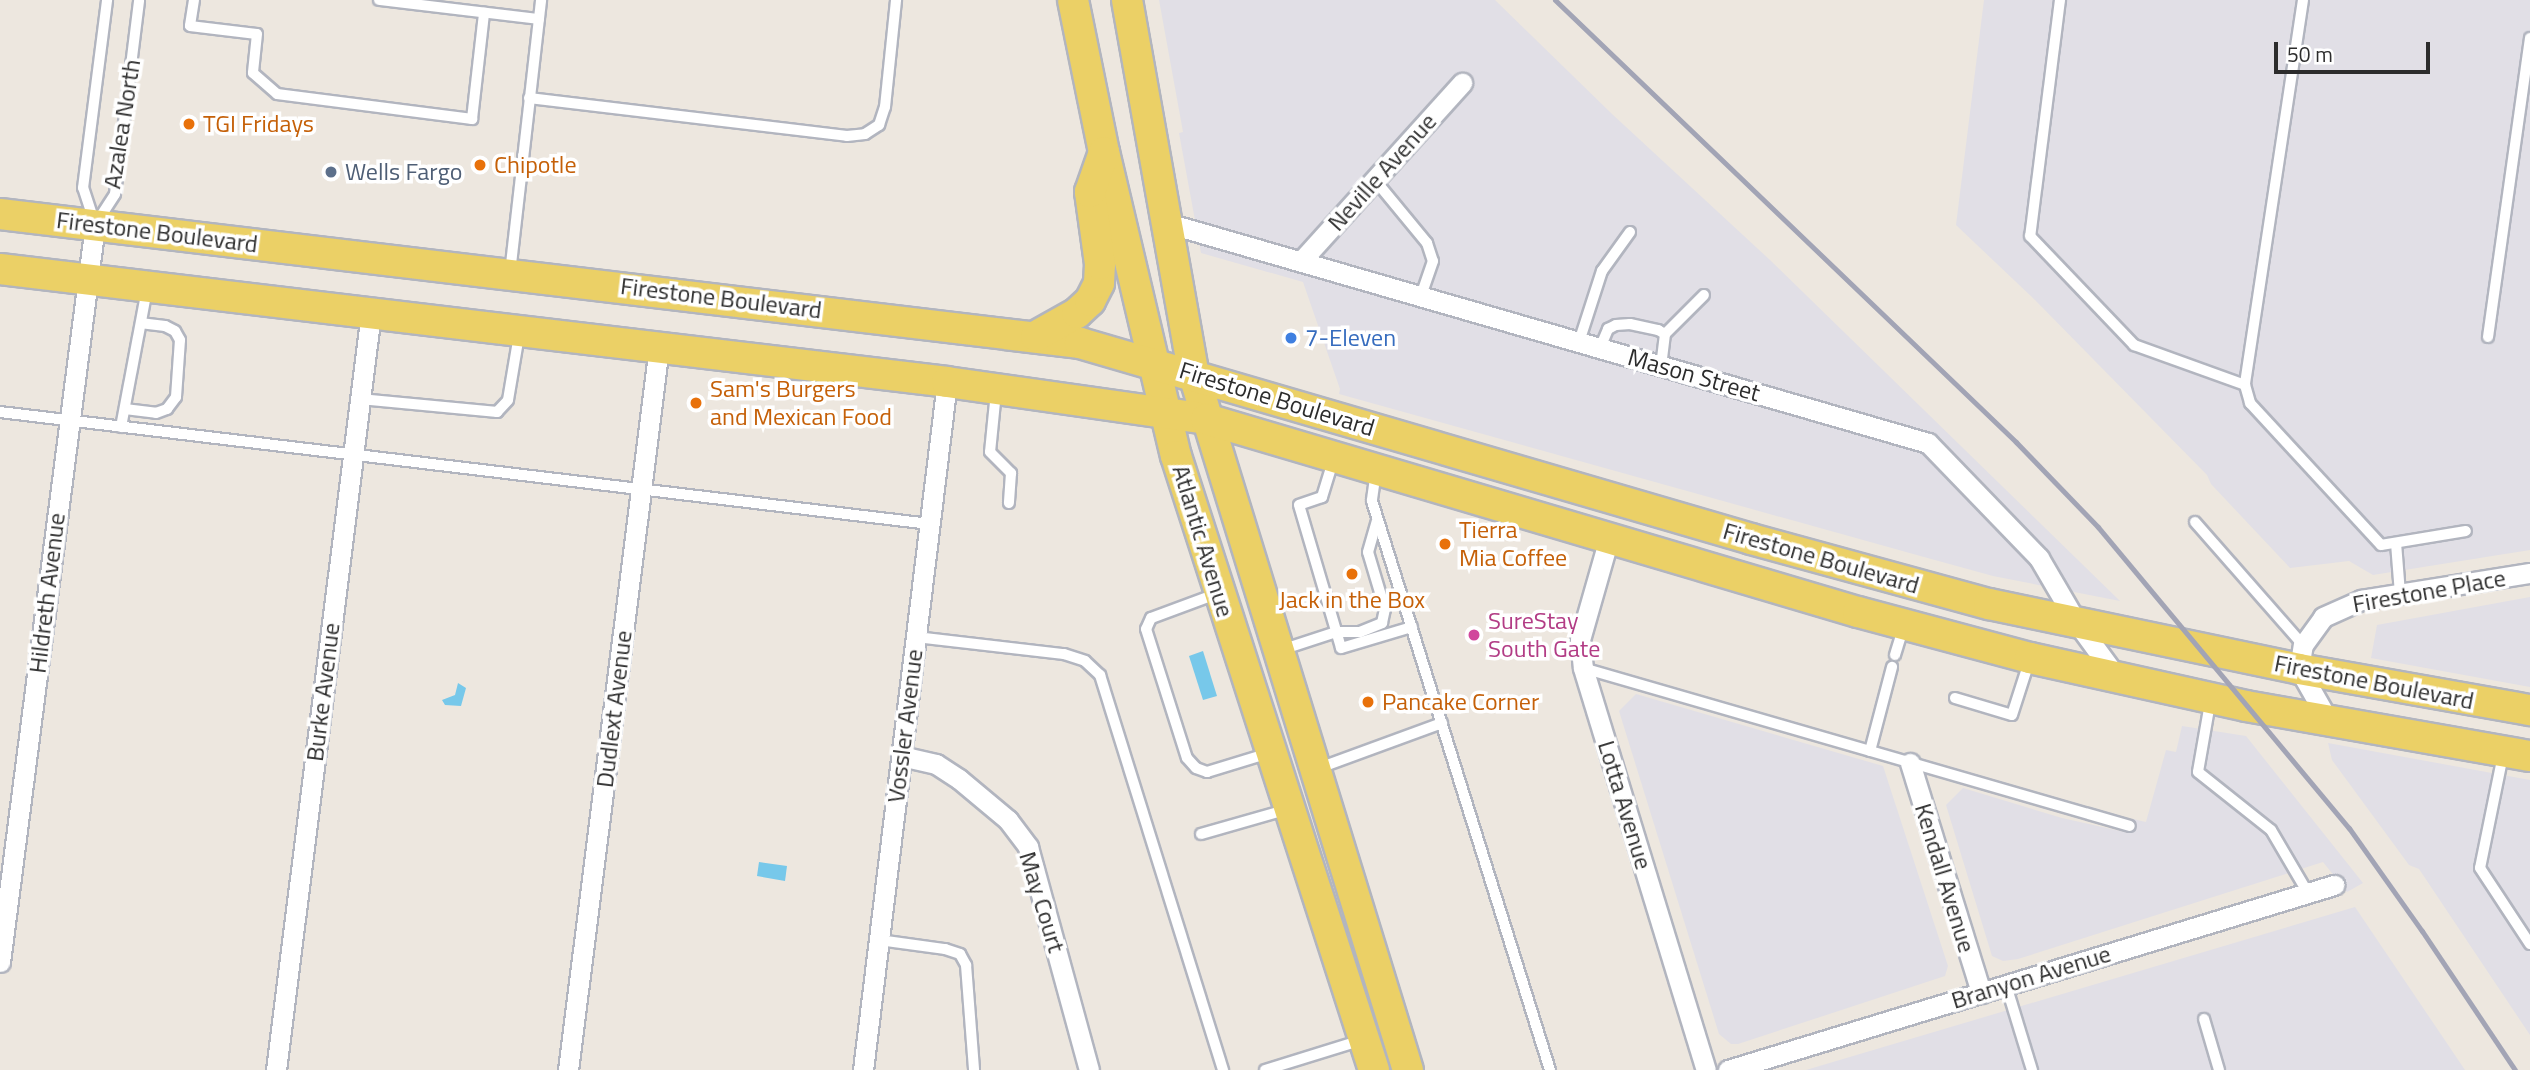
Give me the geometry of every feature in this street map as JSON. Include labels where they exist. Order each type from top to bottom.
[{"type":"main road","name":"Atlantic Avenue","points":[[1073,0],[1104,152],[1156,363],[1165,412],[1219,593],[1374,1070]]},
{"type":"main road","name":"Atlantic Avenue","points":[[1127,0],[1194,375],[1408,1070]]},
{"type":"main road","points":[[1036,336],[1077,313],[1090,301],[1099,282],[1100,264],[1090,192],[1104,152]]},
{"type":"main road","name":"Firestone Boulevard","points":[[0,214],[1080,343],[1902,582],[2077,623],[2301,657],[2530,710]]},
{"type":"main road","name":"Firestone Boulevard","points":[[0,270],[997,388],[1206,419],[1904,625],[2030,658],[2211,699],[2517,753]]},
{"type":"main road","points":[[1609,538],[1645,527],[1700,541],[1751,539]]},
{"type":"street","name":"Neville Avenue","points":[[1302,261],[1462,83]]},
{"type":"street","name":"Mason Street","points":[[1167,223],[1928,443],[2039,558],[2077,623],[2118,680]]},
{"type":"street","name":"Hildreth Avenue","points":[[0,962],[95,225]]},
{"type":"street","name":"Burke Avenue","points":[[276,1070],[371,313]]},
{"type":"street","name":"Dudlext Avenue","points":[[568,1070],[659,347]]},
{"type":"street","name":"Vossler Avenue","points":[[863,1070],[947,382]]},
{"type":"street","name":"Lotta Avenue","points":[[1609,538],[1580,640],[1583,668],[1706,1070]]},
{"type":"street","name":"Firestone Place","points":[[2301,657],[2315,625],[2332,611],[2361,600],[2530,573]]},
{"type":"street","points":[[2301,657],[2328,720]]},
{"type":"street","name":"May Court","points":[[901,756],[936,764],[959,779],[1008,820],[1028,847],[1089,1070]]},
{"type":"street","name":"Kendall Avenue","points":[[1910,763],[1981,993]]},
{"type":"street","name":"Branyon Avenue","points":[[1728,1070],[2334,885]]},
{"type":"lane","name":"Azalea North","points":[[95,225],[83,188],[107,0]]},
{"type":"lane","name":"Azalea North","points":[[95,225],[115,194],[139,0]]},
{"type":"lane","points":[[194,0],[190,26],[257,34],[253,73],[277,94],[472,119],[484,12]]},
{"type":"lane","points":[[379,0],[539,19]]},
{"type":"lane","points":[[510,274],[541,0]]},
{"type":"lane","points":[[529,98],[847,136],[865,134],[879,125],[885,107],[896,0]]},
{"type":"lane","points":[[2060,0],[2030,236],[2134,345],[2245,385]]},
{"type":"lane","points":[[2303,0],[2245,385],[2250,402],[2261,418],[2381,545],[2466,531]]},
{"type":"lane","points":[[2488,337],[2530,38]]},
{"type":"lane","points":[[1375,180],[1427,243],[1433,261],[1422,296]]},
{"type":"lane","points":[[1579,342],[1602,271],[1630,232]]},
{"type":"lane","points":[[121,427],[148,286]]},
{"type":"lane","points":[[1661,365],[1665,334],[1704,295]]},
{"type":"lane","points":[[125,409],[156,413],[167,409],[176,397],[180,340],[175,331],[165,326],[142,323]]},
{"type":"lane","points":[[1600,348],[1608,329],[1616,325],[1630,324],[1665,334]]},
{"type":"lane","points":[[360,400],[497,412],[508,400],[520,331]]},
{"type":"lane","points":[[997,388],[990,452],[1011,473],[1009,503]]},
{"type":"lane","points":[[0,412],[930,524]]},
{"type":"lane","points":[[1334,458],[1322,497],[1299,505],[1341,649],[1412,627]]},
{"type":"lane","points":[[1376,470],[1372,501],[1550,1070]]},
{"type":"lane","points":[[1277,651],[1336,632],[1360,632],[1377,626],[1385,619],[1385,609],[1368,552],[1378,519]]},
{"type":"lane","points":[[2195,522],[2301,657]]},
{"type":"lane","points":[[2396,542],[2400,594]]},
{"type":"lane","points":[[1219,593],[1151,618],[1146,629],[1187,758],[1196,768],[1207,772],[1270,753]]},
{"type":"lane","points":[[1895,655],[1904,625]]},
{"type":"lane","points":[[916,637],[1064,654],[1085,660],[1100,675],[1223,1070]]},
{"type":"lane","points":[[1955,698],[2012,715],[2030,658]]},
{"type":"lane","points":[[1870,751],[1892,667]]},
{"type":"lane","points":[[1583,668],[2130,826]]},
{"type":"lane","points":[[2211,699],[2198,772],[2271,830],[2308,893]]},
{"type":"lane","points":[[1315,769],[1441,723]]},
{"type":"lane","points":[[2517,753],[2480,868],[2530,944]]},
{"type":"lane","points":[[1201,834],[1289,809]]},
{"type":"lane","points":[[878,940],[945,949],[960,954],[966,965],[974,1070]]},
{"type":"lane","points":[[2006,985],[2032,1070]]},
{"type":"lane","points":[[2204,1019],[2219,1070]]},
{"type":"lane","points":[[1265,1070],[1364,1039]]},
{"type":"shaded area","points":[[1159,0],[1495,0],[1612,114],[1770,260],[2120,601],[1993,576],[1339,394],[1340,389],[1303,282],[1201,253]]},
{"type":"shaded area","points":[[1984,0],[2530,0],[2530,550],[2373,575],[2349,561],[2290,568],[2211,484],[2207,475],[2035,300],[1956,225]]},
{"type":"shaded area","points":[[2530,597],[2530,687],[2371,658],[2377,625]]},
{"type":"shaded area","points":[[1636,694],[1883,766],[1948,966],[1945,976],[1738,1044],[1731,1044],[1719,1034],[1619,711]]},
{"type":"shaded area","points":[[2182,726],[2246,736],[2363,883],[2347,892],[2323,862],[2018,959],[2003,961],[1992,956],[1946,805],[1963,788],[2062,818],[2129,833],[2133,819],[2146,822],[2166,750],[2176,752]]},
{"type":"shaded area","points":[[2328,743],[2530,780],[2530,1035],[2419,869],[2409,865],[2332,760]]},
{"type":"shaded area","points":[[2355,907],[2465,1070],[1806,1070]]},
{"type":"water","points":[[1203,651],[1217,696],[1203,700],[1189,656]]},
{"type":"water","points":[[458,683],[466,688],[461,706],[445,705],[442,700],[455,695]]},
{"type":"water","points":[[759,862],[787,866],[785,881],[757,876]]},
{"type":"railway","points":[[1555,0],[2016,442],[2098,527],[2349,828],[2515,1070]]},
{"type":"place","name":"TGI Fridays","points":[[189,124]]},
{"type":"place","name":"Chipotle","points":[[480,165]]},
{"type":"place","name":"Wells Fargo","points":[[331,172]]},
{"type":"place","name":"7-Eleven","points":[[1291,338]]},
{"type":"place","name":"Sam's Burgers and Mexican Food","points":[[696,403]]},
{"type":"place","name":"Tierra Mia Coffee","points":[[1445,544]]},
{"type":"place","name":"Jack in the Box","points":[[1352,574]]},
{"type":"place","name":"SureStay South Gate","points":[[1474,635]]},
{"type":"place","name":"Pancake Corner","points":[[1368,702]]}]
